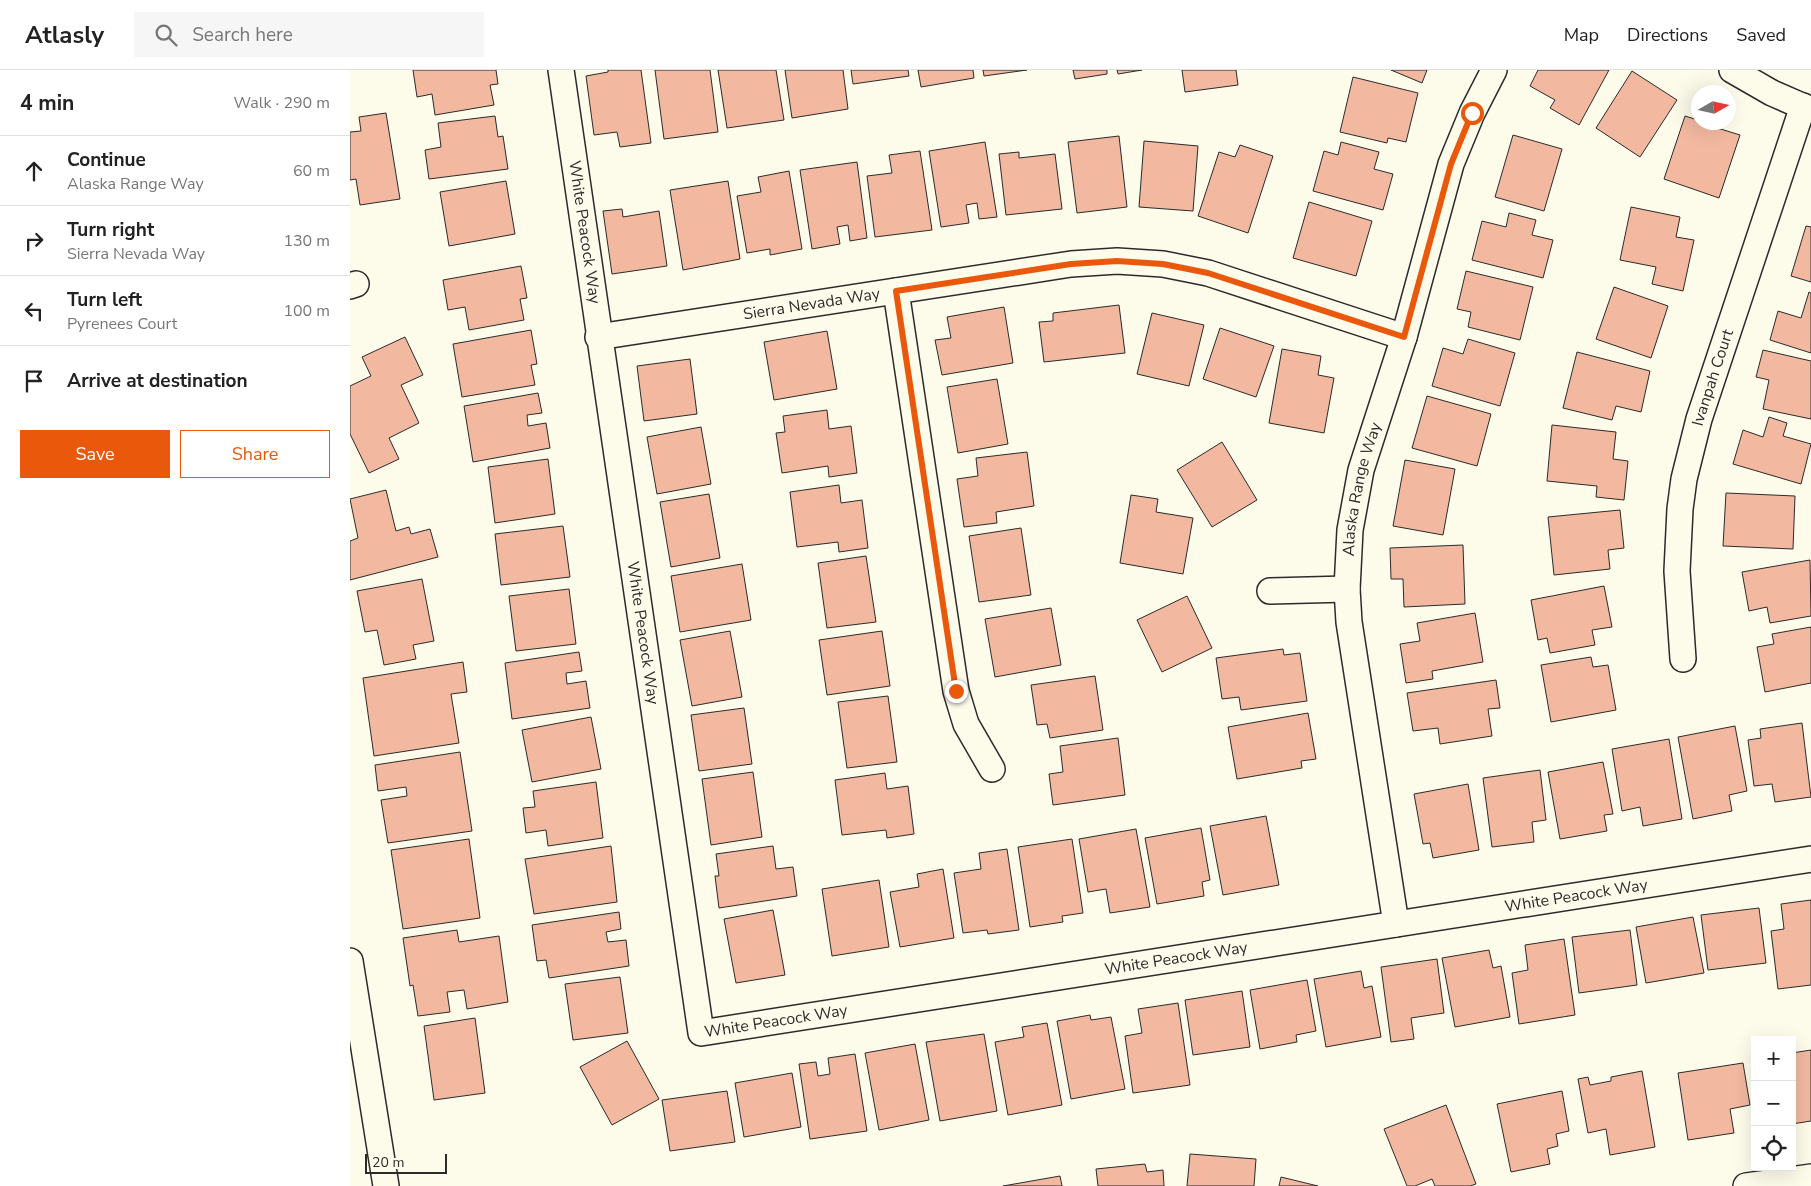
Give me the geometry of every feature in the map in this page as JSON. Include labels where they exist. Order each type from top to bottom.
[{"type":"street","name":"White Peacock Way","points":[[561,70],[598,337],[701,1033],[1811,859]]},
{"type":"street","name":"Alaska Range Way","points":[[1396,924],[1349,622],[1347,589],[1350,530],[1361,470],[1404,337],[1451,164],[1472,113],[1494,70]]},
{"type":"street","points":[[1732,70],[1807,108]]},
{"type":"street","name":"Ivanpah Court","points":[[1683,659],[1677,571],[1680,510],[1684,479],[1699,419],[1807,108]]},
{"type":"street","name":"Sierra Nevada Way","points":[[598,337],[1071,264],[1117,261],[1163,264],[1208,273],[1404,337]]},
{"type":"street","points":[[896,291],[956,691],[966,724],[992,769]]},
{"type":"street","points":[[1270,591],[1347,589]]},
{"type":"street","points":[[350,961],[354,1012],[386,1186]]},
{"type":"street","points":[[1746,1186],[1811,1177]]},
{"type":"building","points":[[413,70],[496,70],[498,84],[490,85],[494,105],[435,115],[432,94],[417,97]]},
{"type":"building","points":[[608,70],[641,70],[651,143],[620,147],[617,132],[594,135],[586,76],[608,72]]},
{"type":"building","points":[[655,70],[710,70],[718,132],[664,139]]},
{"type":"building","points":[[718,70],[776,70],[784,120],[727,128]]},
{"type":"building","points":[[785,70],[843,70],[848,109],[792,118]]},
{"type":"building","points":[[851,70],[908,70],[909,76],[853,84]]},
{"type":"building","points":[[918,70],[973,70],[974,78],[921,87]]},
{"type":"building","points":[[983,70],[1027,70],[984,76]]},
{"type":"building","points":[[1073,70],[1107,70],[1107,74],[1075,79]]},
{"type":"building","points":[[1117,70],[1142,70],[1118,74]]},
{"type":"building","points":[[1182,70],[1236,70],[1238,85],[1185,92]]},
{"type":"building","points":[[1391,70],[1427,70],[1422,83]]},
{"type":"building","points":[[1538,70],[1609,70],[1579,125],[1550,108],[1555,100],[1530,86]]},
{"type":"building","points":[[1632,71],[1677,100],[1640,157],[1596,128]]},
{"type":"building","points":[[1353,77],[1418,93],[1406,142],[1388,138],[1387,143],[1340,132]]},
{"type":"building","points":[[386,113],[400,199],[360,205],[356,179],[350,180],[350,132],[361,131],[359,117]]},
{"type":"building","points":[[495,116],[498,137],[503,136],[508,169],[429,179],[425,150],[441,147],[438,123]]},
{"type":"building","points":[[1685,116],[1691,118],[1691,130],[1724,130],[1740,135],[1719,198],[1664,179]]},
{"type":"building","points":[[1513,135],[1562,149],[1544,211],[1495,197]]},
{"type":"building","points":[[1119,136],[1127,207],[1077,213],[1068,142]]},
{"type":"building","points":[[1144,141],[1198,146],[1193,211],[1139,207]]},
{"type":"building","points":[[985,142],[997,217],[979,219],[977,203],[966,205],[969,223],[941,227],[929,151]]},
{"type":"building","points":[[1341,142],[1379,152],[1374,169],[1393,174],[1383,210],[1313,191],[1324,151],[1338,155]]},
{"type":"building","points":[[1240,145],[1273,156],[1248,233],[1198,216],[1219,152],[1235,157]]},
{"type":"building","points":[[920,151],[932,230],[875,237],[867,176],[892,173],[889,155]]},
{"type":"building","points":[[1019,152],[1019,158],[1055,154],[1062,209],[1006,215],[999,154]]},
{"type":"building","points":[[857,162],[867,238],[850,241],[848,225],[837,227],[840,244],[812,249],[800,170]]},
{"type":"building","points":[[789,171],[802,249],[770,255],[770,249],[747,253],[737,196],[761,192],[758,177]]},
{"type":"building","points":[[506,181],[515,234],[449,246],[440,192]]},
{"type":"building","points":[[728,181],[740,259],[683,270],[670,190]]},
{"type":"building","points":[[1309,202],[1372,221],[1356,276],[1293,258]]},
{"type":"building","points":[[1631,207],[1680,217],[1676,237],[1694,240],[1683,291],[1652,284],[1656,267],[1620,260]]},
{"type":"building","points":[[622,209],[623,217],[659,211],[667,266],[612,274],[603,211]]},
{"type":"building","points":[[1509,213],[1536,220],[1532,235],[1553,240],[1543,278],[1472,260],[1482,221],[1506,227]]},
{"type":"building","points":[[1806,226],[1811,227],[1811,282],[1791,276]]},
{"type":"building","points":[[521,266],[527,298],[520,299],[524,320],[469,330],[465,307],[448,310],[443,280]]},
{"type":"building","points":[[1466,271],[1533,287],[1520,340],[1468,327],[1471,312],[1457,309]]},
{"type":"building","points":[[1614,287],[1668,306],[1651,358],[1596,339]]},
{"type":"building","points":[[1809,292],[1811,293],[1811,353],[1770,340],[1778,311],[1801,318]]},
{"type":"building","points":[[1119,305],[1125,353],[1044,362],[1039,322],[1053,321],[1053,313]]},
{"type":"building","points":[[1004,307],[1013,363],[942,375],[935,340],[951,338],[947,317]]},
{"type":"building","points":[[1152,313],[1204,325],[1189,386],[1137,374]]},
{"type":"building","points":[[1220,328],[1274,346],[1256,397],[1203,379]]},
{"type":"building","points":[[531,330],[537,364],[531,365],[535,385],[462,397],[453,344]]},
{"type":"building","points":[[827,331],[837,389],[774,400],[764,342]]},
{"type":"building","points":[[405,337],[423,375],[401,385],[419,423],[389,438],[399,459],[369,473],[350,434],[350,386],[371,376],[362,357]]},
{"type":"building","points":[[1468,339],[1515,353],[1500,406],[1432,386],[1443,348],[1463,354]]},
{"type":"building","points":[[1282,349],[1321,356],[1318,375],[1334,378],[1324,433],[1269,423]]},
{"type":"building","points":[[1763,350],[1811,361],[1811,419],[1763,409],[1769,380],[1756,377]]},
{"type":"building","points":[[1577,352],[1650,371],[1641,412],[1616,406],[1612,420],[1563,408]]},
{"type":"building","points":[[690,359],[697,414],[644,421],[637,366]]},
{"type":"building","points":[[997,379],[1008,444],[958,453],[947,387]]},
{"type":"building","points":[[538,393],[542,413],[527,415],[528,426],[546,423],[550,448],[473,462],[464,406]]},
{"type":"building","points":[[1427,396],[1491,414],[1477,466],[1412,448]]},
{"type":"building","points":[[827,410],[829,429],[851,426],[857,473],[829,477],[828,466],[782,473],[776,433],[785,432],[783,416]]},
{"type":"building","points":[[1769,417],[1787,423],[1783,436],[1811,444],[1801,484],[1733,464],[1743,430],[1763,437]]},
{"type":"building","points":[[1552,425],[1616,432],[1613,459],[1628,461],[1624,500],[1596,497],[1597,486],[1547,481]]},
{"type":"building","points":[[701,427],[711,484],[657,494],[647,437]]},
{"type":"building","points":[[1222,442],[1257,500],[1212,527],[1177,470]]},
{"type":"building","points":[[1027,452],[1034,506],[996,512],[997,523],[964,527],[957,479],[978,476],[976,458]]},
{"type":"building","points":[[548,459],[555,514],[495,523],[488,467]]},
{"type":"building","points":[[1405,460],[1455,469],[1443,535],[1393,526]]},
{"type":"building","points":[[839,485],[841,503],[862,500],[868,548],[839,552],[838,542],[797,547],[790,492]]},
{"type":"building","points":[[386,490],[396,531],[409,527],[411,534],[430,529],[438,557],[350,580],[350,541],[358,538],[350,499]]},
{"type":"building","points":[[1726,493],[1795,496],[1793,549],[1723,546]]},
{"type":"building","points":[[709,494],[720,558],[671,567],[660,502]]},
{"type":"building","points":[[1131,495],[1158,499],[1156,512],[1193,518],[1183,574],[1120,563]]},
{"type":"building","points":[[1620,510],[1624,548],[1608,550],[1610,569],[1554,575],[1548,517]]},
{"type":"building","points":[[563,526],[570,577],[501,585],[495,534]]},
{"type":"building","points":[[1021,528],[1031,595],[979,602],[969,536]]},
{"type":"building","points":[[1463,545],[1465,604],[1404,607],[1403,579],[1391,579],[1390,548]]},
{"type":"building","points":[[866,556],[876,622],[827,628],[818,563]]},
{"type":"building","points":[[1810,560],[1811,616],[1770,623],[1767,607],[1749,611],[1742,572]]},
{"type":"building","points":[[742,564],[751,620],[680,632],[671,576]]},
{"type":"building","points":[[422,579],[434,641],[413,645],[416,659],[384,665],[377,630],[365,632],[357,591]]},
{"type":"building","points":[[1604,586],[1612,627],[1592,630],[1595,645],[1550,653],[1547,638],[1538,640],[1531,600]]},
{"type":"building","points":[[569,589],[576,644],[516,651],[509,596]]},
{"type":"building","points":[[1187,596],[1212,648],[1162,672],[1137,620]]},
{"type":"building","points":[[1051,608],[1061,665],[995,677],[985,619]]},
{"type":"building","points":[[1475,613],[1483,662],[1432,671],[1433,679],[1406,683],[1400,644],[1420,641],[1417,623]]},
{"type":"building","points":[[1811,627],[1811,683],[1765,692],[1757,647],[1774,644],[1772,634]]},
{"type":"building","points":[[730,631],[742,697],[692,706],[680,640]]},
{"type":"building","points":[[882,631],[890,686],[827,695],[819,640]]},
{"type":"building","points":[[1283,649],[1284,655],[1300,653],[1307,701],[1241,710],[1239,697],[1222,699],[1216,658]]},
{"type":"building","points":[[579,652],[582,671],[566,673],[567,684],[586,681],[590,708],[512,719],[505,663]]},
{"type":"building","points":[[1591,657],[1593,667],[1608,665],[1616,710],[1551,722],[1541,665]]},
{"type":"building","points":[[463,662],[467,692],[451,694],[459,743],[374,756],[363,678]]},
{"type":"building","points":[[1095,676],[1103,730],[1050,738],[1047,724],[1037,725],[1031,685]]},
{"type":"building","points":[[1496,680],[1500,708],[1488,709],[1492,736],[1440,744],[1438,728],[1413,731],[1407,693]]},
{"type":"building","points":[[888,696],[897,762],[847,768],[838,702]]},
{"type":"building","points":[[744,708],[752,764],[699,771],[691,715]]},
{"type":"building","points":[[1308,713],[1316,759],[1301,761],[1302,768],[1237,779],[1228,727]]},
{"type":"building","points":[[591,717],[601,769],[532,782],[522,730]]},
{"type":"building","points":[[1802,723],[1811,797],[1775,802],[1772,784],[1754,786],[1748,740],[1761,738],[1760,729]]},
{"type":"building","points":[[1735,726],[1747,791],[1729,795],[1732,811],[1693,819],[1678,737]]},
{"type":"building","points":[[1118,738],[1125,795],[1053,805],[1049,774],[1063,772],[1060,746]]},
{"type":"building","points":[[1669,739],[1682,819],[1643,826],[1640,807],[1622,811],[1612,749]]},
{"type":"building","points":[[460,752],[472,831],[388,843],[381,800],[407,796],[406,787],[378,791],[375,765]]},
{"type":"building","points":[[1603,762],[1613,814],[1604,815],[1607,831],[1560,839],[1548,772]]},
{"type":"building","points":[[1540,770],[1546,820],[1532,822],[1534,842],[1492,847],[1483,778]]},
{"type":"building","points":[[753,772],[762,837],[711,845],[702,779]]},
{"type":"building","points":[[885,773],[887,789],[908,786],[914,834],[887,838],[886,830],[842,835],[835,780]]},
{"type":"building","points":[[596,782],[603,838],[548,846],[546,830],[526,833],[523,808],[535,807],[533,791]]},
{"type":"building","points":[[1468,784],[1479,850],[1433,858],[1430,843],[1423,844],[1414,794]]},
{"type":"building","points":[[1266,816],[1279,885],[1223,895],[1210,826]]},
{"type":"building","points":[[1201,828],[1210,880],[1202,882],[1204,896],[1157,904],[1145,838]]},
{"type":"building","points":[[1136,829],[1150,907],[1110,913],[1106,889],[1088,892],[1079,839]]},
{"type":"building","points":[[469,839],[480,918],[403,929],[391,850]]},
{"type":"building","points":[[1072,839],[1083,913],[1062,916],[1063,922],[1030,927],[1018,847]]},
{"type":"building","points":[[611,846],[617,902],[534,914],[525,859]]},
{"type":"building","points":[[773,846],[776,869],[793,867],[797,896],[719,908],[715,876],[719,876],[716,854]]},
{"type":"building","points":[[1007,849],[1019,930],[988,934],[987,930],[963,933],[954,873],[981,869],[979,853]]},
{"type":"building","points":[[943,869],[954,938],[900,947],[890,892],[919,887],[917,874]]},
{"type":"building","points":[[879,880],[889,947],[832,956],[822,889]]},
{"type":"building","points":[[1811,900],[1811,985],[1778,989],[1771,931],[1784,929],[1781,904]]},
{"type":"building","points":[[1759,908],[1766,963],[1708,970],[1701,915]]},
{"type":"building","points":[[773,910],[785,975],[736,983],[724,919]]},
{"type":"building","points":[[619,912],[621,929],[606,932],[608,942],[626,940],[629,966],[549,978],[546,960],[537,961],[532,925]]},
{"type":"building","points":[[1693,917],[1704,973],[1646,983],[1636,927]]},
{"type":"building","points":[[457,930],[459,942],[499,936],[508,1002],[467,1009],[464,990],[447,992],[450,1012],[418,1016],[413,985],[410,986],[403,938]]},
{"type":"building","points":[[1630,930],[1637,985],[1579,993],[1572,937]]},
{"type":"building","points":[[1564,939],[1575,1015],[1519,1024],[1512,973],[1528,970],[1525,945]]},
{"type":"building","points":[[1489,950],[1493,968],[1501,966],[1510,1017],[1455,1027],[1442,958]]},
{"type":"building","points":[[1437,959],[1444,1013],[1411,1018],[1414,1039],[1391,1042],[1381,967]]},
{"type":"building","points":[[1361,971],[1364,988],[1372,986],[1381,1037],[1326,1047],[1314,979]]},
{"type":"building","points":[[620,977],[628,1033],[573,1040],[565,984]]},
{"type":"building","points":[[1307,980],[1316,1031],[1296,1035],[1297,1042],[1260,1049],[1250,990]]},
{"type":"building","points":[[1242,991],[1250,1047],[1193,1055],[1185,1000]]},
{"type":"building","points":[[1178,1003],[1190,1085],[1133,1093],[1125,1036],[1142,1033],[1138,1009]]},
{"type":"building","points":[[1090,1015],[1091,1020],[1111,1017],[1125,1089],[1071,1099],[1057,1021]]},
{"type":"building","points":[[475,1018],[485,1093],[434,1100],[424,1026]]},
{"type":"building","points":[[1047,1023],[1062,1105],[1008,1115],[995,1042],[1024,1037],[1022,1027]]},
{"type":"building","points":[[984,1034],[997,1111],[940,1121],[926,1042]]},
{"type":"building","points":[[627,1041],[659,1099],[612,1125],[580,1067]]},
{"type":"building","points":[[915,1044],[929,1120],[879,1130],[865,1053]]},
{"type":"building","points":[[1811,1050],[1811,1121],[1796,1123],[1796,1081],[1796,1052]]},
{"type":"building","points":[[855,1054],[867,1131],[810,1139],[799,1064],[816,1062],[818,1076],[830,1074],[828,1058]]},
{"type":"building","points":[[1743,1063],[1750,1105],[1730,1109],[1734,1133],[1688,1140],[1678,1073]]},
{"type":"building","points":[[1642,1071],[1655,1147],[1610,1155],[1606,1129],[1588,1133],[1578,1079],[1588,1077],[1590,1085],[1611,1081],[1611,1077]]},
{"type":"building","points":[[792,1073],[801,1127],[744,1137],[735,1083]]},
{"type":"building","points":[[727,1091],[735,1142],[670,1151],[662,1100]]},
{"type":"building","points":[[1562,1091],[1569,1131],[1556,1134],[1558,1146],[1547,1149],[1550,1164],[1511,1172],[1497,1104]]},
{"type":"building","points":[[1446,1105],[1476,1184],[1470,1186],[1435,1186],[1432,1179],[1415,1186],[1407,1186],[1384,1129]]},
{"type":"building","points":[[1190,1154],[1256,1159],[1254,1186],[1187,1186]]},
{"type":"building","points":[[1145,1164],[1147,1172],[1163,1170],[1164,1186],[1098,1186],[1096,1169]]},
{"type":"building","points":[[1060,1176],[1062,1186],[1003,1186]]},
{"type":"building","points":[[1281,1177],[1318,1186],[1279,1186]]},
{"type":"route","points":[[956,691],[896,291],[1071,264],[1117,261],[1163,264],[1208,273],[1404,337],[1451,164],[1472,113]]}]
